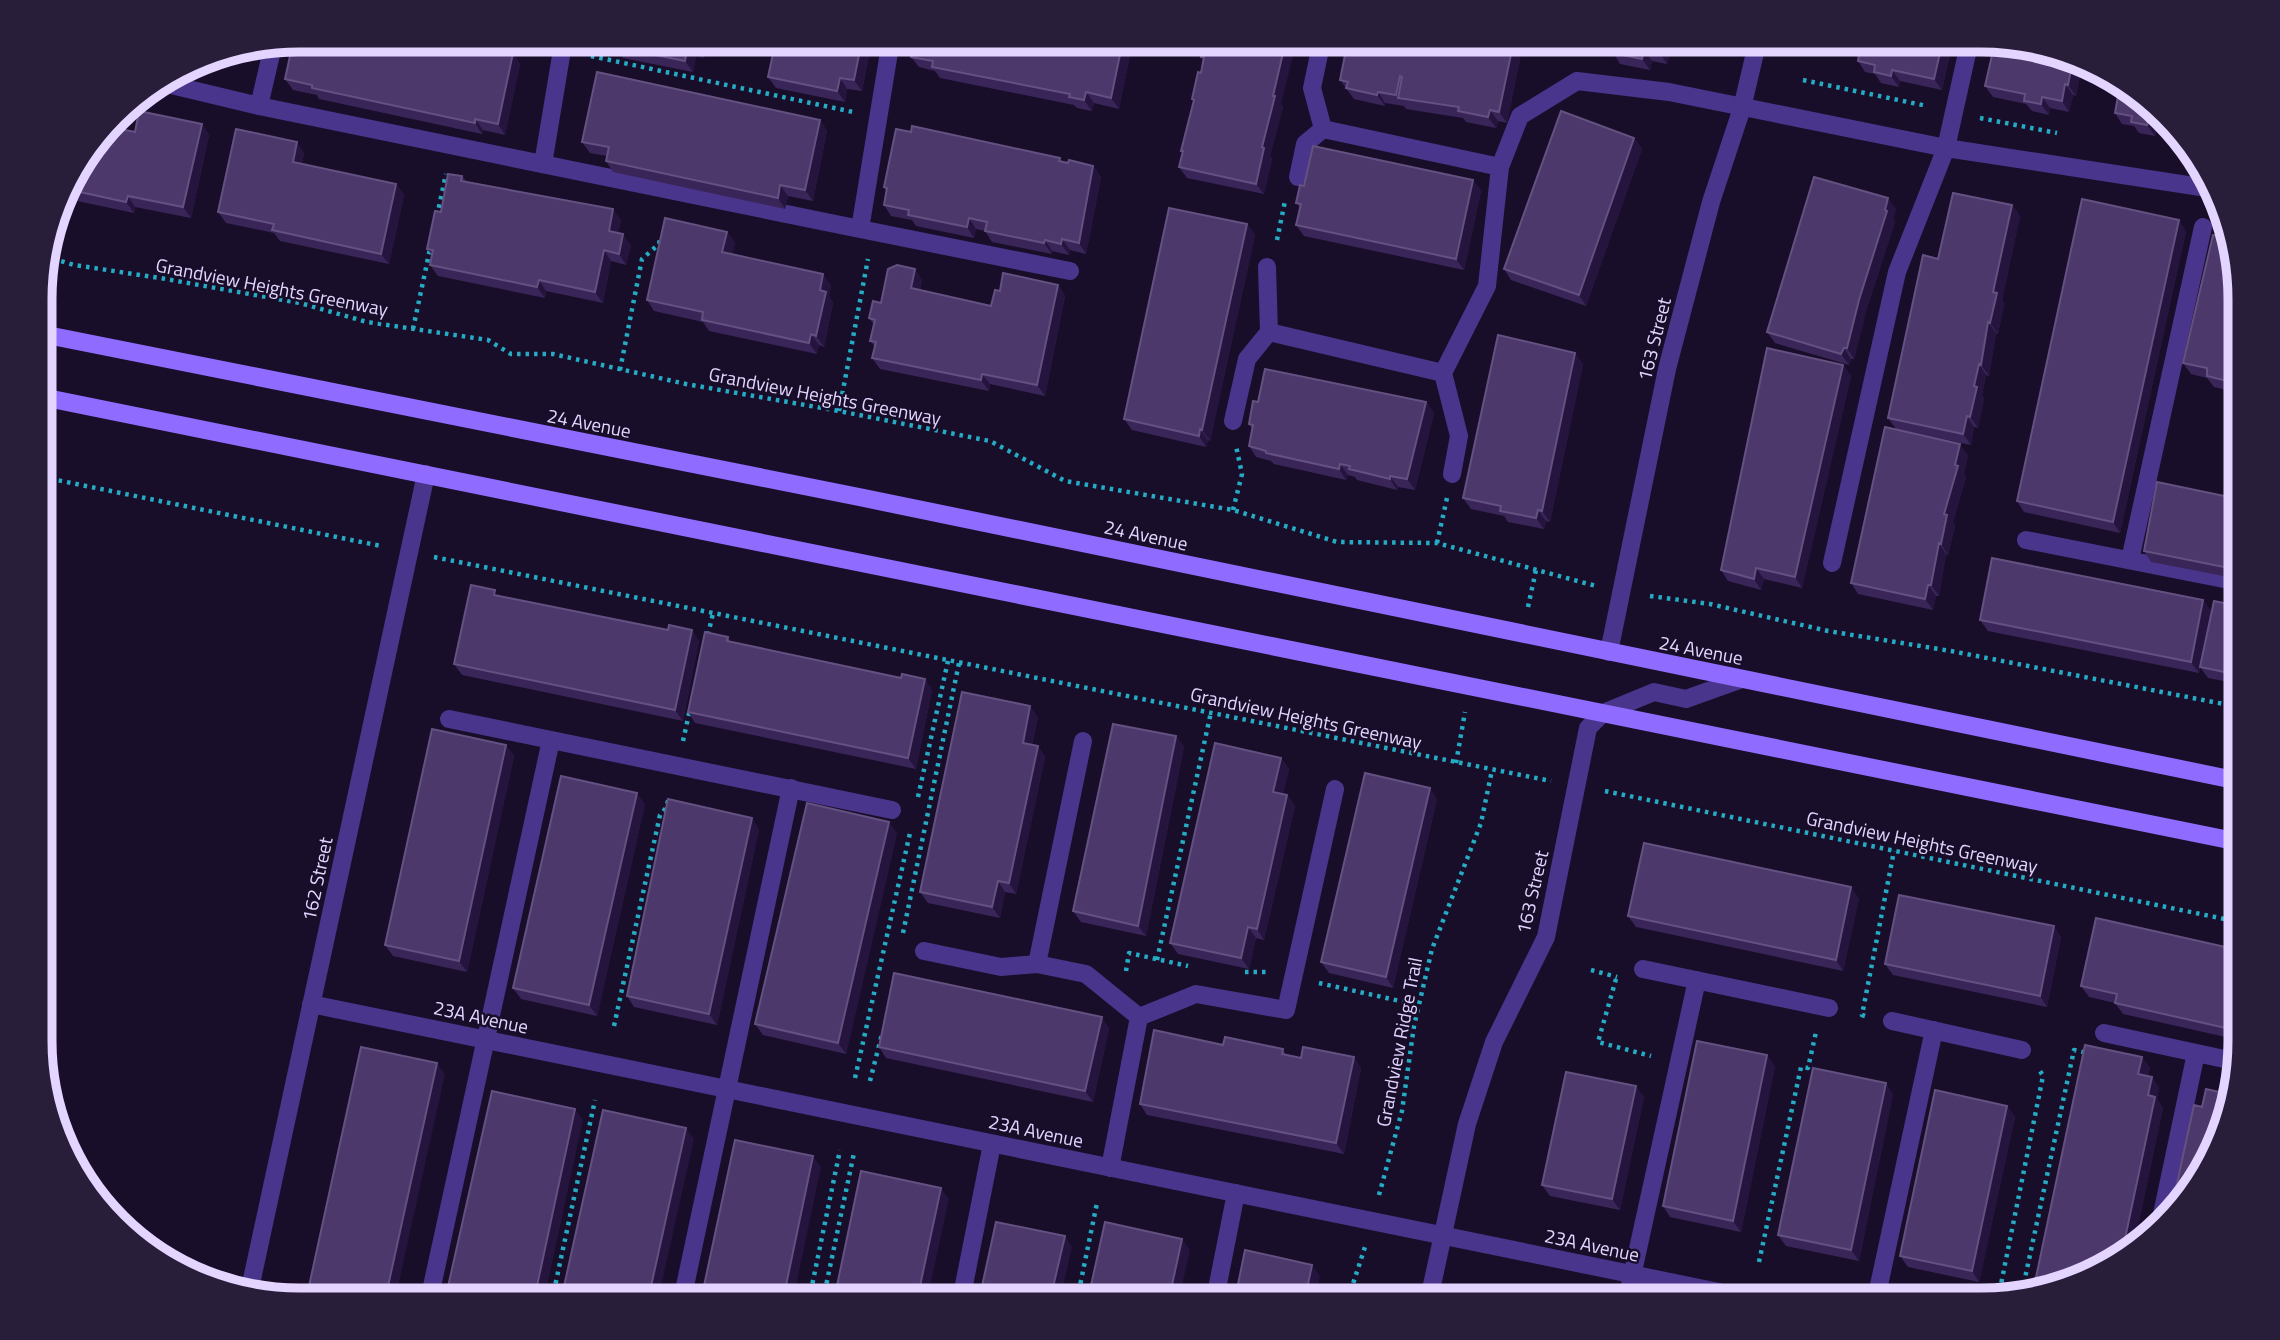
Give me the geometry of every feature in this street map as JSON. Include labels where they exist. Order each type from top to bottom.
[{"type":"main road","name":"24 Avenue","points":[[52,336],[864,498],[2228,779]]},
{"type":"main road","points":[[52,399],[2228,840]]},
{"type":"street","points":[[1319,52],[1312,89],[1323,129]]},
{"type":"street","name":"163 Street","points":[[1609,652],[1667,369],[1711,202],[1742,108],[1755,52]]},
{"type":"street","points":[[1832,563],[1897,272],[1946,148],[1967,52]]},
{"type":"street","points":[[543,163],[564,53]]},
{"type":"street","points":[[866,230],[878,117],[889,53]]},
{"type":"street","points":[[259,106],[271,54]]},
{"type":"street","points":[[1452,474],[1459,436],[1443,373],[1487,286],[1500,166],[1520,116],[1577,81],[1669,92],[1946,148],[2200,187]]},
{"type":"street","points":[[176,86],[259,106],[1069,271]]},
{"type":"street","points":[[1323,129],[1500,166]]},
{"type":"street","points":[[1298,177],[1305,144],[1323,129]]},
{"type":"street","points":[[2130,560],[2203,227]]},
{"type":"street","points":[[1233,421],[1247,359],[1269,332],[1267,267]]},
{"type":"street","points":[[1269,332],[1443,373]]},
{"type":"street","name":"162 Street","points":[[250,1283],[426,474]]},
{"type":"street","points":[[2026,540],[2227,580]]},
{"type":"street","points":[[1602,713],[1654,692],[1686,699],[1742,679]]},
{"type":"street","name":"163 Street","points":[[1432,1287],[1467,1124],[1493,1042],[1546,937],[1588,728],[1602,713]]},
{"type":"street","points":[[449,719],[892,810]]},
{"type":"street","points":[[432,1288],[551,740]]},
{"type":"street","points":[[1037,964],[1083,741]]},
{"type":"street","points":[[684,1288],[725,1089],[792,788]]},
{"type":"street","points":[[1139,1017],[1196,994],[1286,1010],[1335,789]]},
{"type":"street","points":[[924,951],[1000,967],[1037,964],[1086,974],[1139,1017]]},
{"type":"street","points":[[1643,969],[1825,1007]]},
{"type":"street","points":[[1629,1287],[1697,980]]},
{"type":"street","name":"23A Avenue","points":[[311,1004],[1693,1287]]},
{"type":"street","points":[[1110,1168],[1139,1017]]},
{"type":"street","points":[[1892,1021],[2022,1050]]},
{"type":"street","points":[[1879,1287],[1934,1030]]},
{"type":"street","points":[[2104,1033],[2227,1060]]},
{"type":"street","points":[[2163,1207],[2196,1053]]},
{"type":"street","points":[[963,1288],[992,1144]]},
{"type":"street","points":[[1216,1287],[1236,1193]]},
{"type":"path","points":[[599,53],[878,117]]},
{"type":"path","points":[[1803,80],[2063,134]]},
{"type":"path","points":[[435,224],[452,145]]},
{"type":"path","points":[[1267,267],[1274,253],[1289,185],[1298,177]]},
{"type":"path","points":[[620,370],[642,259],[659,244],[670,190]]},
{"type":"path","points":[[839,411],[866,230]]},
{"type":"path","points":[[413,329],[432,237]]},
{"type":"path","name":"Grandview Heights Greenway","points":[[56,259],[74,265],[300,303],[367,322],[488,340],[510,354],[553,354],[685,384],[990,441],[1065,481],[1233,510],[1337,542],[1437,543],[1592,585]]},
{"type":"path","points":[[1233,421],[1242,474],[1233,510]]},
{"type":"path","points":[[1437,543],[1452,474]]},
{"type":"path","points":[[52,479],[379,545]]},
{"type":"path","name":"Grandview Heights Greenway","points":[[437,557],[1552,781]]},
{"type":"path","points":[[1530,599],[1536,570]]},
{"type":"path","points":[[1658,597],[1710,604],[1828,631],[2228,705]]},
{"type":"path","points":[[707,639],[713,613]]},
{"type":"path","points":[[916,805],[948,661]]},
{"type":"path","points":[[902,945],[903,925],[959,663]]},
{"type":"path","points":[[614,1026],[660,815],[666,808],[692,702]]},
{"type":"path","points":[[1157,960],[1210,712]]},
{"type":"path","points":[[1456,763],[1464,717]]},
{"type":"path","name":"Grandview Ridge Trail","points":[[1378,1202],[1402,1111],[1418,1005],[1432,950],[1482,823],[1492,770]]},
{"type":"path","name":"Grandview Heights Greenway","points":[[1599,790],[2228,920]]},
{"type":"path","points":[[855,1078],[910,832]]},
{"type":"path","points":[[1892,1021],[1862,1015],[1894,850]]},
{"type":"path","points":[[1616,978],[1598,1042],[1678,1064]]},
{"type":"path","points":[[1313,982],[1418,1005]]},
{"type":"path","points":[[1759,1262],[1801,1067],[1808,1068],[1825,1007]]},
{"type":"path","points":[[870,1081],[883,1031]]},
{"type":"path","points":[[2024,1284],[2074,1050],[2088,1053],[2090,1043],[2104,1033]]},
{"type":"path","points":[[2001,1287],[2043,1076],[2022,1050]]},
{"type":"path","points":[[555,1288],[596,1100]]},
{"type":"path","points":[[812,1288],[840,1150]]},
{"type":"path","points":[[826,1288],[854,1153]]},
{"type":"path","points":[[1080,1288],[1097,1203]]},
{"type":"path","points":[[1352,1287],[1366,1241]]},
{"type":"building","points":[[1202,52],[1283,52],[1256,184],[1179,167],[1198,72],[1201,73],[1204,57],[1201,57]]},
{"type":"building","points":[[1346,52],[1511,52],[1499,112],[1490,110],[1488,117],[1458,111],[1459,107],[1398,98],[1400,76],[1396,95],[1378,92],[1377,95],[1346,88],[1348,82],[1340,80]]},
{"type":"building","points":[[1613,52],[1644,52],[1642,59]]},
{"type":"building","points":[[1859,52],[1940,52],[1934,79],[1892,70],[1891,76],[1874,72],[1875,65],[1858,61]]},
{"type":"building","points":[[291,53],[513,53],[498,124],[475,119],[475,123],[312,88],[312,85],[285,79]]},
{"type":"building","points":[[645,53],[687,53],[685,61]]},
{"type":"building","points":[[773,53],[859,53],[854,80],[840,78],[837,91],[768,77]]},
{"type":"building","points":[[912,53],[1120,53],[1111,98],[1086,92],[1084,100],[1069,97],[1070,94],[932,67],[933,61],[911,57]]},
{"type":"building","points":[[1993,53],[2029,57],[2071,70],[2062,101],[2042,97],[2041,104],[2024,101],[2025,94],[1985,86]]},
{"type":"building","points":[[597,72],[820,120],[805,190],[780,185],[778,198],[606,161],[609,147],[582,142]]},
{"type":"building","points":[[2118,94],[2150,120],[2147,125],[2131,122],[2132,116],[2115,113]]},
{"type":"building","points":[[140,111],[202,124],[183,207],[128,196],[126,202],[77,191],[94,162],[121,129],[135,132]]},
{"type":"building","points":[[1561,111],[1634,138],[1579,295],[1504,269]]},
{"type":"building","points":[[912,126],[1060,158],[1059,161],[1068,163],[1069,160],[1093,166],[1079,243],[1062,239],[1061,244],[1045,240],[1044,243],[985,231],[987,222],[969,218],[967,227],[908,215],[909,210],[884,205],[887,188],[884,187],[896,129],[911,132]]},
{"type":"building","points":[[236,129],[297,142],[293,162],[396,184],[381,254],[272,230],[274,224],[218,212]]},
{"type":"building","points":[[1313,146],[1473,180],[1456,259],[1296,225],[1301,204],[1296,203],[1300,185],[1304,186]]},
{"type":"building","points":[[448,174],[462,176],[461,181],[613,209],[609,231],[623,234],[619,254],[604,250],[595,292],[539,280],[537,287],[430,265],[433,250],[427,249],[435,211],[441,212]]},
{"type":"building","points":[[1814,177],[1888,198],[1887,211],[1847,348],[1844,348],[1841,354],[1767,332]]},
{"type":"building","points":[[1953,193],[2012,205],[1993,292],[1997,293],[1974,386],[1977,387],[1963,434],[1888,418],[1923,255],[1938,259]]},
{"type":"building","points":[[2082,199],[2179,220],[2113,522],[2017,501]]},
{"type":"building","points":[[1169,208],[1247,224],[1199,436],[1124,419]]},
{"type":"building","points":[[665,218],[727,232],[722,252],[823,274],[820,290],[826,292],[816,336],[811,334],[809,343],[702,320],[703,312],[647,300]]},
{"type":"building","points":[[2213,235],[2219,236],[2227,283],[2227,381],[2207,376],[2207,368],[2183,363]]},
{"type":"building","points":[[897,265],[915,269],[911,288],[991,306],[995,290],[1000,291],[1003,273],[1058,285],[1037,385],[982,374],[981,380],[872,358],[876,342],[870,341],[875,320],[869,318],[873,301],[881,303],[888,269]]},
{"type":"building","points":[[1498,335],[1575,353],[1542,511],[1538,510],[1536,518],[1500,511],[1501,506],[1463,498]]},
{"type":"building","points":[[1767,348],[1843,365],[1795,577],[1756,568],[1754,579],[1721,570]]},
{"type":"building","points":[[1265,369],[1426,402],[1407,479],[1390,476],[1390,479],[1349,469],[1350,466],[1340,464],[1339,469],[1266,453],[1249,446],[1253,425],[1249,424],[1253,401],[1258,402]]},
{"type":"building","points":[[1885,427],[1960,444],[1955,465],[1958,466],[1944,514],[1947,515],[1941,544],[1939,543],[1931,585],[1928,585],[1925,599],[1851,583]]},
{"type":"building","points":[[2157,482],[2227,497],[2227,568],[2144,551]]},
{"type":"building","points":[[1992,558],[2203,600],[2191,662],[1980,620]]},
{"type":"building","points":[[471,585],[495,590],[494,595],[668,630],[669,625],[692,630],[675,710],[454,664]]},
{"type":"building","points":[[2214,601],[2227,604],[2228,673],[2200,667]]},
{"type":"building","points":[[705,632],[728,637],[727,641],[901,678],[902,674],[925,679],[908,758],[688,712]]},
{"type":"building","points":[[962,692],[1030,706],[1023,743],[1038,746],[1009,883],[998,881],[992,907],[920,892]]},
{"type":"building","points":[[1113,724],[1176,736],[1138,926],[1073,911]]},
{"type":"building","points":[[432,729],[506,745],[459,961],[385,945]]},
{"type":"building","points":[[1215,743],[1281,758],[1273,792],[1287,795],[1257,929],[1248,927],[1241,958],[1170,943]]},
{"type":"building","points":[[1365,773],[1430,788],[1386,977],[1321,962]]},
{"type":"building","points":[[561,776],[637,793],[589,1005],[513,988]]},
{"type":"building","points":[[668,799],[752,818],[709,1014],[627,996]]},
{"type":"building","points":[[807,803],[889,822],[838,1043],[755,1024]]},
{"type":"building","points":[[1644,843],[1851,887],[1836,960],[1628,916]]},
{"type":"building","points":[[1899,895],[2054,926],[2040,996],[1885,964]]},
{"type":"building","points":[[2096,918],[2228,948],[2228,1029],[2115,1003],[2117,994],[2081,986]]},
{"type":"building","points":[[894,973],[1102,1017],[1085,1091],[879,1047]]},
{"type":"building","points":[[1154,1030],[1223,1045],[1225,1037],[1283,1049],[1282,1054],[1301,1058],[1303,1047],[1354,1057],[1336,1143],[1140,1104]]},
{"type":"building","points":[[1697,1041],[1767,1055],[1733,1221],[1663,1206]]},
{"type":"building","points":[[2085,1045],[2142,1057],[2138,1074],[2152,1077],[2148,1095],[2155,1097],[2125,1241],[2075,1269],[2035,1281]]},
{"type":"building","points":[[361,1047],[437,1063],[388,1288],[309,1288]]},
{"type":"building","points":[[1813,1068],[1886,1083],[1851,1250],[1778,1235]]},
{"type":"building","points":[[1566,1072],[1636,1086],[1612,1199],[1542,1185]]},
{"type":"building","points":[[2225,1074],[2209,1135],[2186,1178],[2175,1192],[2194,1105],[2202,1107],[2206,1089],[2219,1092]]},
{"type":"building","points":[[1935,1090],[2007,1106],[1972,1271],[1900,1256]]},
{"type":"building","points":[[492,1091],[575,1109],[537,1288],[448,1288]]},
{"type":"building","points":[[603,1110],[686,1128],[651,1288],[564,1288]]},
{"type":"building","points":[[735,1140],[813,1156],[786,1288],[704,1288]]},
{"type":"building","points":[[861,1171],[941,1188],[920,1288],[837,1288]]},
{"type":"building","points":[[996,1222],[1065,1236],[1053,1288],[982,1288]]},
{"type":"building","points":[[1105,1222],[1182,1239],[1171,1287],[1091,1288]]},
{"type":"building","points":[[1245,1250],[1312,1265],[1307,1287],[1237,1287]]}]
